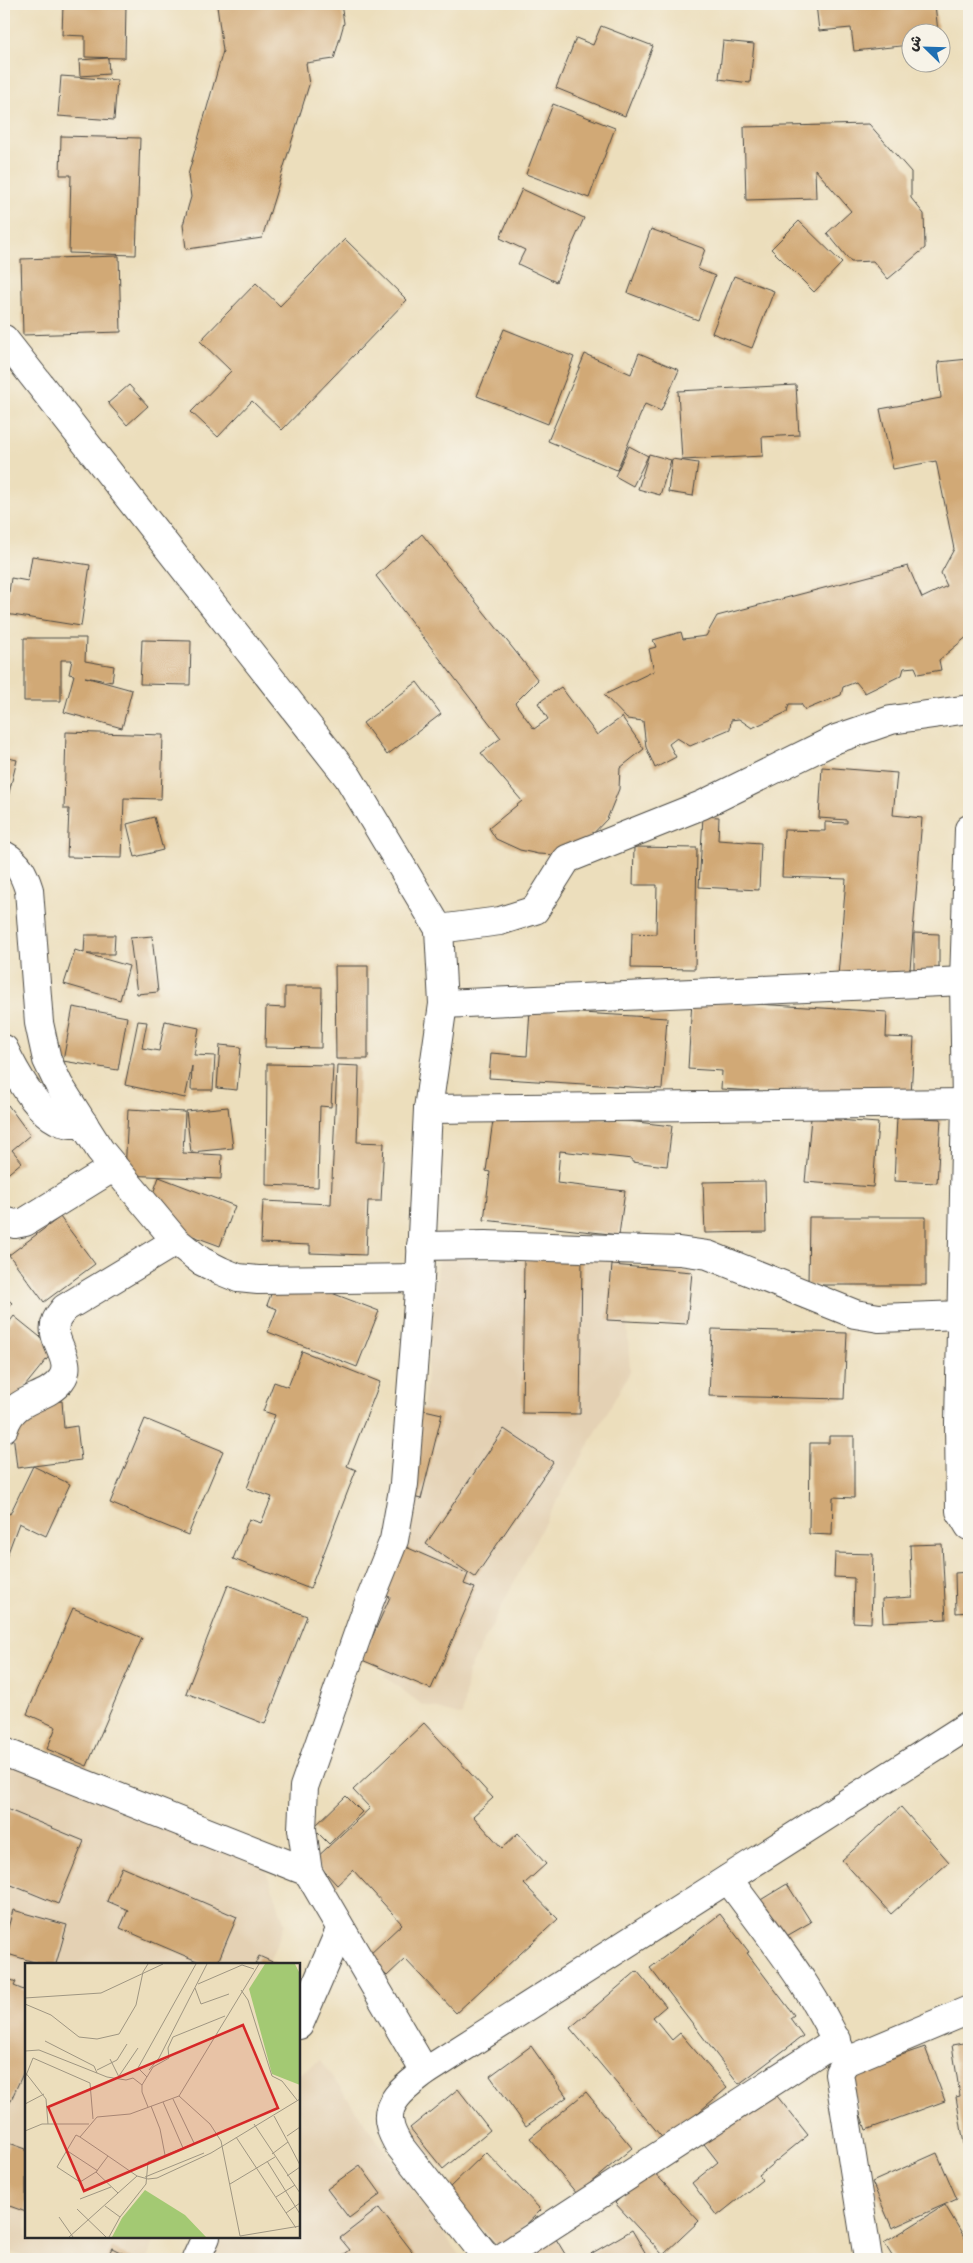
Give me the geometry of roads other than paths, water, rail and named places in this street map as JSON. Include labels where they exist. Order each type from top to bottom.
[{"type":"street","points":[[4,339],[348,777],[439,929],[443,1004],[428,1109],[420,1278],[404,1484],[394,1540],[368,1605],[304,1787],[302,1829],[308,1872],[340,1930],[426,2072]]},
{"type":"street","points":[[439,929],[500,921],[535,910],[567,859],[702,805],[836,739],[891,720],[969,709]]},
{"type":"street","points":[[969,829],[964,981],[966,1103],[961,1315],[964,1423],[960,1511],[969,1526]]},
{"type":"street","points":[[4,855],[11,859],[22,871],[28,890],[39,1023],[47,1060],[59,1085],[114,1167],[176,1241],[201,1261],[238,1278],[258,1280],[420,1278]]},
{"type":"street","points":[[443,1004],[964,981]]},
{"type":"street","points":[[4,1049],[23,1083],[43,1110],[56,1120],[68,1124],[84,1124]]},
{"type":"street","points":[[428,1109],[966,1103]]},
{"type":"street","points":[[4,1220],[14,1224],[25,1222],[114,1167]]},
{"type":"street","points":[[4,1428],[7,1417],[22,1402],[50,1389],[62,1380],[66,1368],[55,1335],[55,1322],[65,1308],[176,1241]]},
{"type":"street","points":[[421,1246],[485,1245],[679,1251],[708,1254],[855,1314],[879,1318],[961,1315]]},
{"type":"street","points":[[488,2259],[398,2144],[389,2124],[391,2107],[403,2090],[426,2072],[969,1725]]},
{"type":"street","points":[[4,1752],[308,1872]]},
{"type":"street","points":[[728,1879],[805,1984],[841,2051],[839,2073],[868,2259]]},
{"type":"street","points":[[300,2023],[340,1930]]},
{"type":"street","points":[[500,2259],[841,2051],[969,2010]]},
{"type":"street","points":[[196,2259],[206,2238]]}]
